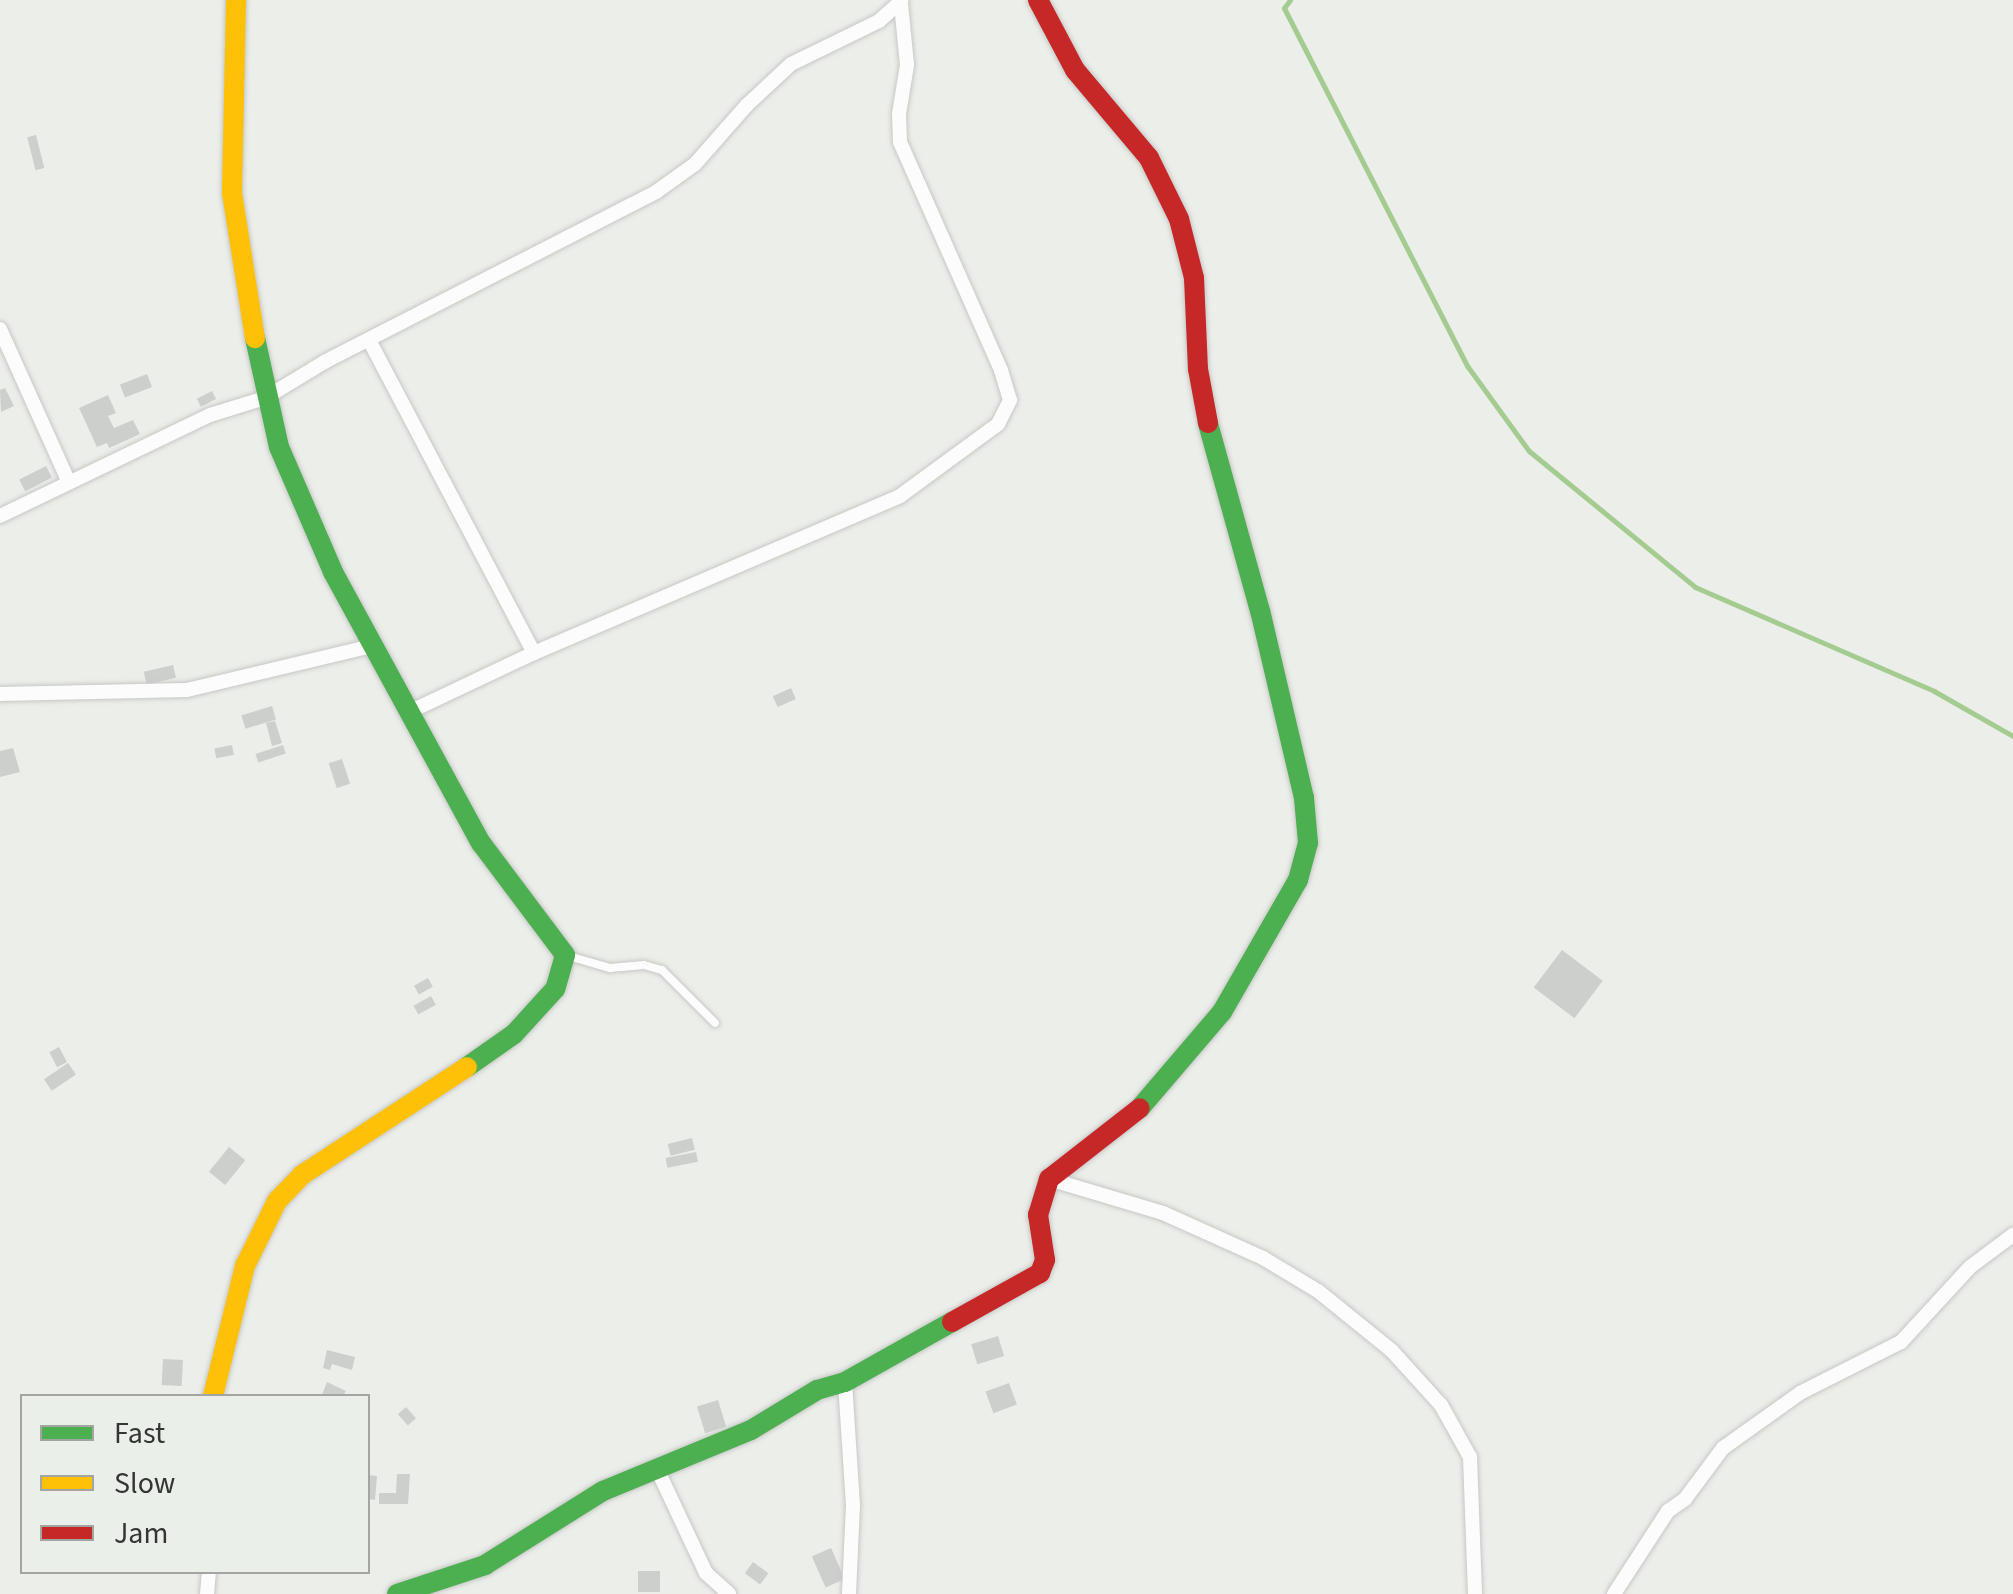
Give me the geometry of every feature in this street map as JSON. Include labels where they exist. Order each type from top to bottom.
[{"type":"street","points":[[213,1394],[245,1266],[277,1201],[302,1175],[396,1117],[514,1034],[555,988],[565,955],[481,842],[406,713],[302,505],[265,398],[232,193],[236,0]]},
{"type":"street","points":[[397,1594],[485,1565],[602,1491],[751,1430],[817,1390],[844,1382],[1040,1272],[1045,1260],[1038,1215],[1049,1180],[1136,1112],[1198,1044],[1261,949],[1298,880],[1308,844],[1304,798],[1209,427],[1198,369],[1194,278],[1178,219],[1149,158],[1075,70],[1038,0]]},
{"type":"street","points":[[0,516],[210,415],[265,398],[656,192],[695,164],[746,105],[791,64],[879,21],[901,2]]},
{"type":"street","points":[[406,713],[534,653],[900,496],[998,424],[1010,400],[1001,370],[900,142],[899,114],[907,65],[901,2]]},
{"type":"street","points":[[0,328],[68,480]]},
{"type":"street","points":[[369,340],[534,653]]},
{"type":"street","points":[[0,694],[187,690],[372,646]]},
{"type":"street","points":[[1049,1180],[1163,1213],[1263,1258],[1318,1290],[1416,1374],[1458,1430],[1470,1457],[1475,1594]]},
{"type":"street","points":[[1614,1594],[1668,1511],[1685,1499],[1723,1448],[1800,1393],[1901,1342],[1970,1268],[2013,1235]]},
{"type":"street","points":[[844,1382],[853,1505],[849,1594]]},
{"type":"street","points":[[658,1470],[706,1573],[729,1594]]},
{"type":"lane","points":[[565,955],[610,968],[644,964],[662,970],[715,1023]]},
{"type":"building","points":[[36,135],[44,168],[35,170],[27,137]]},
{"type":"building","points":[[147,374],[152,387],[125,397],[120,384]]},
{"type":"building","points":[[5,388],[14,406],[1,412],[0,390]]},
{"type":"building","points":[[212,391],[216,399],[201,407],[197,399]]},
{"type":"building","points":[[108,395],[116,413],[108,416],[114,428],[133,420],[140,434],[109,448],[107,443],[97,447],[79,408]]},
{"type":"building","points":[[46,466],[52,478],[25,491],[19,480]]},
{"type":"building","points":[[173,665],[176,678],[147,684],[144,672]]},
{"type":"building","points":[[791,688],[796,699],[778,707],[773,696]]},
{"type":"building","points":[[272,706],[276,719],[245,729],[241,715]]},
{"type":"building","points":[[275,721],[282,743],[272,746],[266,723]]},
{"type":"building","points":[[232,745],[234,755],[216,758],[214,748]]},
{"type":"building","points":[[283,745],[286,754],[258,763],[255,754]]},
{"type":"building","points":[[13,748],[20,772],[0,777],[0,751]]},
{"type":"building","points":[[342,759],[350,784],[337,788],[329,763]]},
{"type":"building","points":[[1562,950],[1603,981],[1574,1018],[1534,988]]},
{"type":"building","points":[[428,978],[433,987],[419,995],[414,986]]},
{"type":"building","points":[[431,996],[436,1005],[418,1014],[414,1006]]},
{"type":"building","points":[[59,1047],[67,1062],[57,1067],[49,1052]]},
{"type":"building","points":[[68,1063],[76,1075],[52,1091],[44,1079]]},
{"type":"building","points":[[692,1138],[695,1150],[671,1156],[668,1144]]},
{"type":"building","points":[[229,1147],[245,1160],[225,1185],[209,1172]]},
{"type":"building","points":[[696,1152],[698,1162],[667,1168],[666,1158]]},
{"type":"building","points":[[998,1336],[1004,1356],[977,1364],[971,1344]]},
{"type":"building","points":[[327,1350],[355,1357],[352,1370],[332,1364],[330,1370],[323,1368]]},
{"type":"building","points":[[163,1359],[183,1360],[182,1386],[162,1385]]},
{"type":"building","points":[[327,1382],[346,1391],[344,1394],[322,1394]]},
{"type":"building","points":[[1009,1383],[1017,1405],[993,1413],[986,1392]]},
{"type":"building","points":[[718,1400],[726,1427],[705,1433],[697,1406]]},
{"type":"building","points":[[406,1407],[416,1418],[408,1426],[398,1414]]},
{"type":"building","points":[[397,1474],[410,1474],[408,1504],[379,1504],[379,1493],[396,1493]]},
{"type":"building","points":[[370,1475],[377,1476],[375,1500],[370,1499]]},
{"type":"building","points":[[831,1548],[845,1579],[826,1588],[812,1557]]},
{"type":"building","points":[[753,1562],[768,1573],[760,1584],[745,1573]]},
{"type":"building","points":[[638,1571],[660,1571],[660,1592],[638,1592]]},
{"type":"waterway","points":[[1290,0],[1284,8],[1468,367],[1529,451],[1695,587],[1934,691],[2013,736]]},
{"type":"traffic: fast","points":[[255,338],[279,447],[333,572],[481,843],[565,955],[555,989],[514,1034],[467,1067]]},
{"type":"traffic: fast","points":[[1140,1108],[1222,1012],[1298,880],[1308,843],[1304,798],[1260,611],[1208,423]]},
{"type":"traffic: fast","points":[[397,1594],[485,1565],[603,1491],[751,1430],[817,1390],[845,1382],[952,1322]]},
{"type":"traffic: slow","points":[[236,0],[232,193],[255,338]]},
{"type":"traffic: slow","points":[[213,1394],[245,1266],[277,1201],[302,1175],[467,1067]]},
{"type":"traffic: jam","points":[[1038,0],[1075,70],[1149,158],[1179,219],[1194,278],[1198,369],[1208,423]]},
{"type":"traffic: jam","points":[[952,1322],[1040,1273],[1045,1260],[1038,1215],[1049,1179],[1140,1108]]}]
